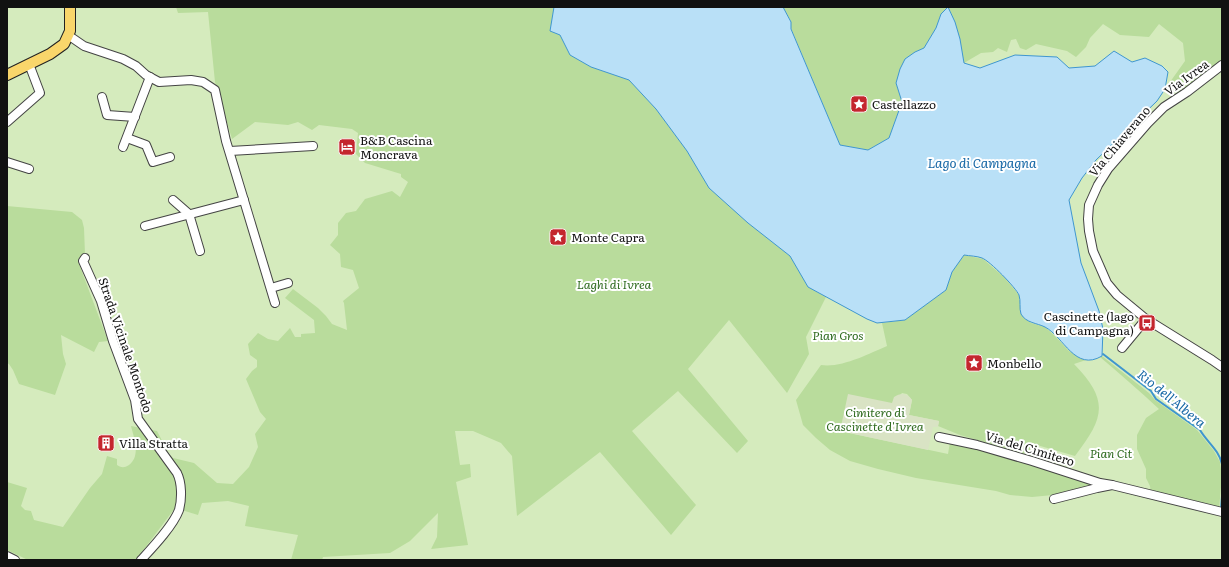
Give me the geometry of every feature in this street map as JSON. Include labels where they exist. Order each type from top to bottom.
[{"type":"main road","points":[[7,75],[50,54],[64,44],[70,31],[70,7]]},
{"type":"street","points":[[68,35],[84,46],[123,59],[159,82],[184,80],[203,82],[215,90],[230,151],[275,302]]},
{"type":"street","points":[[7,122],[40,93],[29,64]]},
{"type":"street","name":"Via Ivrea","points":[[1164,107],[1187,92],[1222,65]]},
{"type":"street","points":[[123,148],[150,77]]},
{"type":"street","points":[[102,97],[107,115],[135,117]]},
{"type":"street","name":"Via Chiaverano","points":[[1164,107],[1108,169],[1098,185],[1089,205],[1089,231],[1093,251],[1107,283],[1117,295],[1146,319],[1222,367]]},
{"type":"street","points":[[126,138],[146,145],[153,162],[170,157]]},
{"type":"street","points":[[230,151],[314,146]]},
{"type":"street","points":[[7,162],[29,169]]},
{"type":"street","points":[[173,200],[189,214],[200,251]]},
{"type":"street","points":[[146,226],[244,200]]},
{"type":"street","name":"Strada Vicinale Montodo","points":[[85,258],[83,261],[101,301],[113,341],[135,400],[138,419],[180,479],[179,509],[172,522],[141,560]]},
{"type":"street","points":[[271,288],[288,282]]},
{"type":"street","points":[[1122,348],[1146,319]]},
{"type":"street","name":"Via del Cimitero","points":[[939,437],[978,445],[1100,483],[1220,512]]},
{"type":"street","points":[[1054,499],[1112,485]]},
{"type":"street","points":[[7,556],[15,560]]},
{"type":"green space","name":"Laghi di Ivrea","points":[[7,7],[1222,7],[1222,560],[8,560]]},
{"type":"green space","points":[[176,7],[554,7],[550,31],[560,35],[570,55],[591,67],[629,80],[656,109],[687,151],[709,188],[748,223],[790,256],[808,287],[826,297],[806,337],[809,354],[787,393],[729,320],[688,369],[748,441],[737,453],[678,391],[632,431],[696,505],[671,535],[600,452],[517,516],[512,456],[501,443],[473,431],[455,431],[460,465],[470,464],[471,477],[456,482],[468,545],[431,549],[437,537],[438,513],[410,541],[390,553],[323,557],[322,560],[291,560],[298,535],[245,526],[249,506],[228,501],[202,503],[198,515],[175,508],[136,560],[28,560],[7,550],[7,482],[27,488],[21,506],[25,510],[31,511],[34,520],[63,527],[90,488],[102,474],[107,456],[117,459],[117,465],[122,467],[129,465],[133,461],[136,447],[131,426],[157,431],[169,454],[173,458],[194,463],[217,483],[233,484],[249,467],[258,447],[255,434],[266,419],[260,412],[246,379],[257,367],[257,360],[250,355],[248,344],[258,333],[268,339],[278,341],[290,328],[295,337],[301,337],[301,334],[315,333],[314,320],[285,298],[293,289],[318,308],[332,324],[347,330],[343,301],[359,288],[353,270],[341,267],[340,254],[330,245],[338,235],[338,223],[346,213],[356,211],[365,199],[392,191],[400,197],[408,182],[401,177],[401,174],[365,163],[356,154],[358,133],[352,129],[319,125],[312,130],[298,122],[288,125],[255,122],[232,139],[215,82],[208,12],[178,13]]},
{"type":"green space","points":[[783,7],[1222,7],[1222,62],[1177,94],[1165,89],[1185,61],[1183,43],[1159,24],[1149,37],[1120,35],[1103,24],[1090,38],[1086,47],[1076,57],[1067,51],[1036,44],[1026,50],[1020,48],[1016,39],[1011,40],[1007,52],[998,48],[993,52],[981,53],[964,63],[962,49],[949,8],[941,14],[936,28],[924,48],[915,52],[896,83],[902,102],[889,138],[868,150],[840,145],[791,28],[791,21]]},
{"type":"green space","points":[[7,206],[72,212],[82,220],[84,228],[85,254],[79,264],[108,341],[99,342],[94,352],[61,335],[63,354],[66,364],[55,395],[19,384],[13,370],[7,363]]},
{"type":"green space","points":[[964,255],[983,259],[1004,277],[1019,295],[1022,314],[1031,323],[1045,327],[1069,351],[1086,360],[1074,364],[1086,377],[1093,389],[1098,399],[1099,410],[1097,420],[1085,443],[1075,456],[1037,445],[1033,456],[960,435],[938,426],[939,421],[909,415],[912,400],[907,394],[902,393],[893,403],[840,431],[948,454],[950,442],[975,447],[1098,485],[1053,495],[1032,497],[1010,495],[996,491],[916,478],[850,461],[830,450],[803,425],[796,400],[821,365],[846,362],[887,346],[882,323],[905,320],[946,290],[952,272]]},
{"type":"green space","points":[[1102,356],[1149,393],[1155,400],[1197,430],[1214,451],[1220,462],[1222,476],[1219,509],[1151,494],[1150,486],[1146,478],[1146,469],[1137,449],[1137,435],[1146,418],[1159,409],[1100,357]]},
{"type":"green space","name":"Cimitero di Cascinette d'Ivrea","points":[[848,394],[892,403],[894,397],[899,394],[908,396],[912,400],[909,415],[939,421],[938,427],[933,427],[928,450],[840,431]]},
{"type":"water","name":"Lago di Campagna","points":[[554,7],[783,7],[791,22],[791,29],[840,145],[868,150],[889,138],[902,102],[896,83],[900,69],[905,59],[924,48],[936,28],[941,14],[948,7],[955,22],[960,39],[964,63],[980,68],[1015,55],[1057,57],[1069,68],[1095,66],[1114,51],[1132,62],[1145,58],[1162,66],[1168,72],[1165,89],[1157,101],[1096,160],[1082,178],[1069,200],[1081,263],[1099,311],[1103,329],[1102,356],[1093,360],[1084,360],[1070,351],[1052,332],[1045,327],[1023,317],[1020,309],[1020,297],[1017,292],[991,264],[978,257],[964,255],[952,272],[946,290],[905,320],[877,323],[808,287],[790,256],[748,223],[709,188],[687,151],[656,109],[629,80],[591,67],[570,55],[560,35],[550,31]]},
{"type":"waterway","name":"Rio dell'Albera","points":[[1103,354],[1151,391],[1156,399],[1200,430],[1216,450],[1222,464]]},
{"type":"waterway","name":"Rio dell'Albera","points":[[1221,509],[1222,496]]},
{"type":"place","name":"Castellazzo","points":[[859,104]]},
{"type":"place","name":"B&B Cascina Moncrava","points":[[347,147]]},
{"type":"place","name":"Monte Capra","points":[[558,237]]},
{"type":"place","name":"Cascinette (lago di Campagna)","points":[[1147,323]]},
{"type":"place","name":"Monbello","points":[[974,363]]},
{"type":"place","name":"Villa Stratta","points":[[106,443]]},
{"type":"park label","name":"Pian Gros","points":[[838,335]]},
{"type":"park label","name":"Pian Cit","points":[[1111,453]]}]
